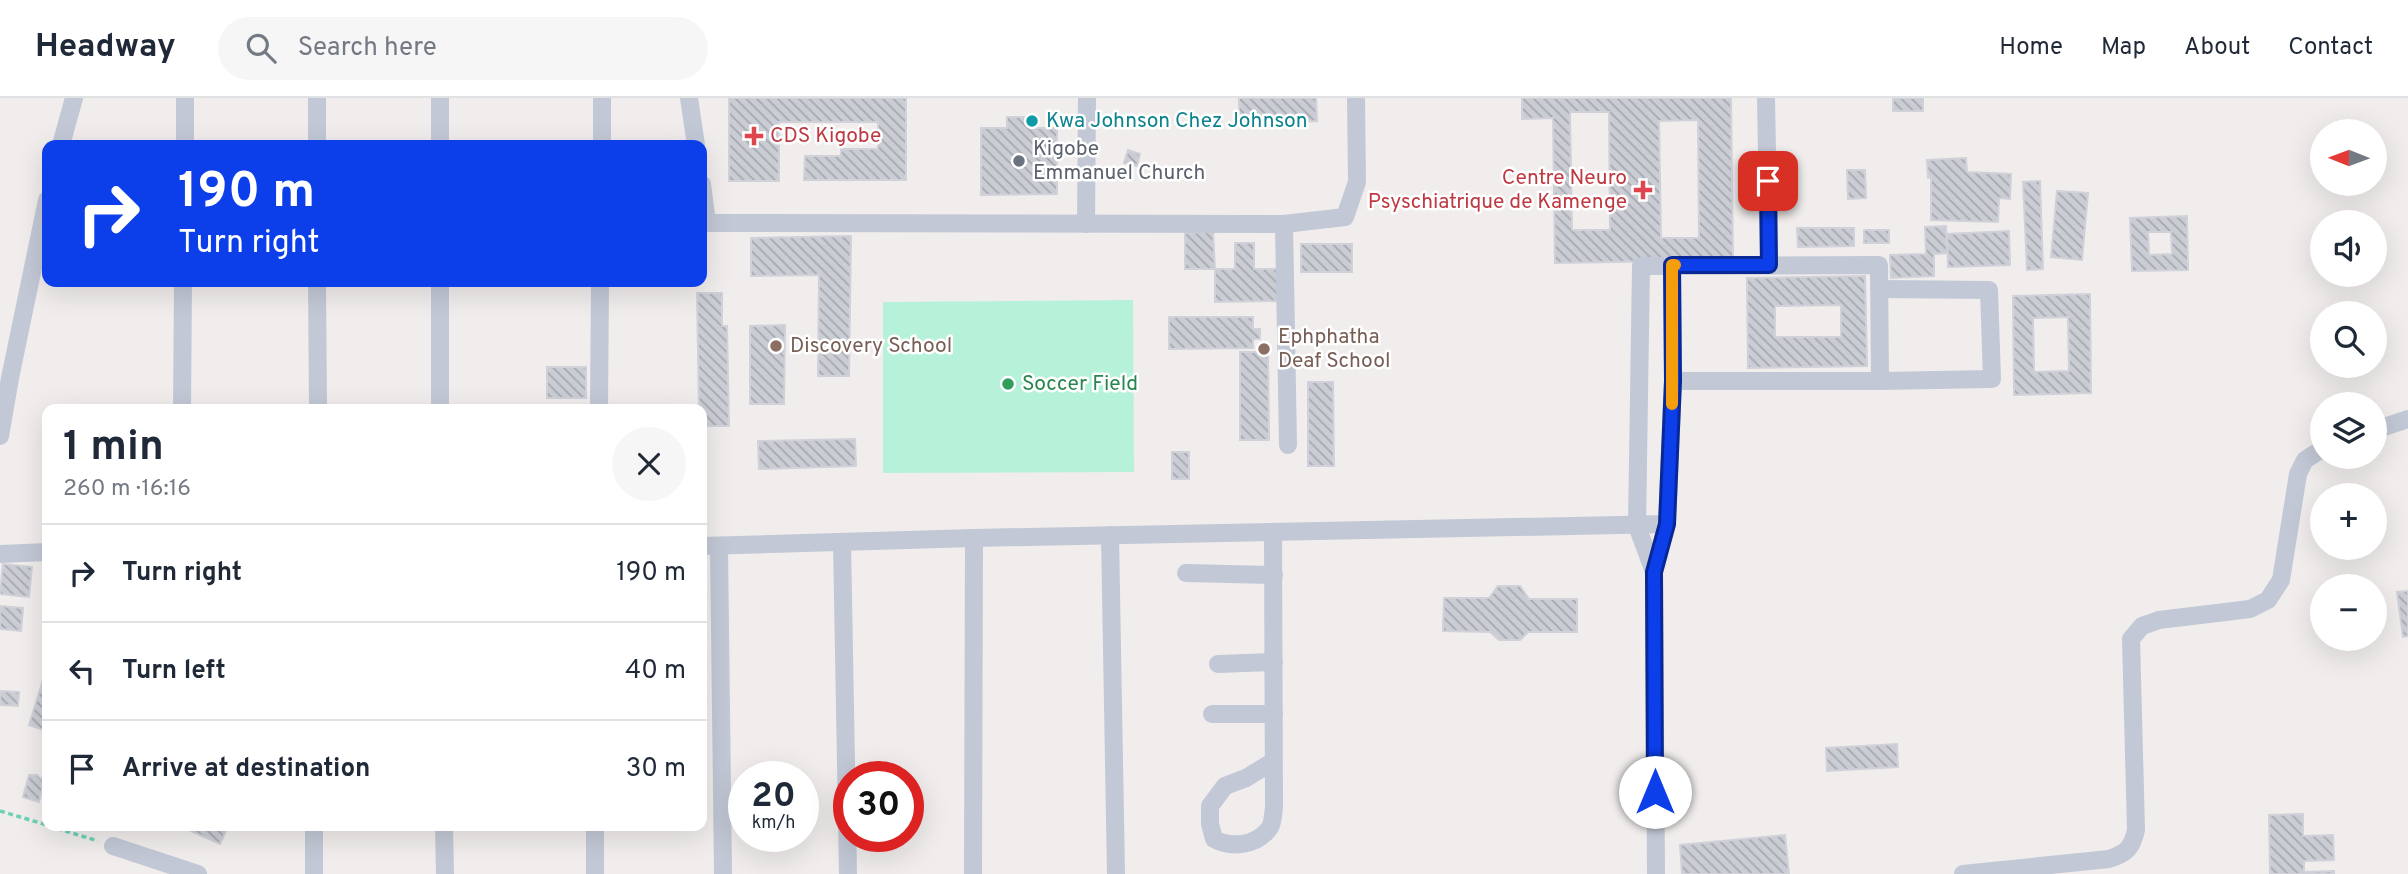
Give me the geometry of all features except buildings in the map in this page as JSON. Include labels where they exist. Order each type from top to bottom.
[{"type":"street","points":[[62,140],[74,98]]},
{"type":"street","points":[[185,98],[185,140]]},
{"type":"street","points":[[317,98],[317,140]]},
{"type":"street","points":[[440,98],[440,140]]},
{"type":"street","points":[[602,98],[602,140]]},
{"type":"street","points":[[689,98],[695,140]]},
{"type":"street","points":[[1086,224],[1087,98]]},
{"type":"street","points":[[707,223],[1284,224],[1345,217],[1357,182],[1356,98]]},
{"type":"street","points":[[1766,98],[1769,265]]},
{"type":"street","points":[[0,436],[42,224]]},
{"type":"street","points":[[1284,224],[1288,445]]},
{"type":"street","points":[[1654,572],[1637,526],[1641,265],[1879,265],[1880,381]]},
{"type":"street","points":[[1656,874],[1654,572],[1667,524],[1673,381],[1672,265]]},
{"type":"street","points":[[182,404],[183,287]]},
{"type":"street","points":[[317,287],[318,404]]},
{"type":"street","points":[[440,287],[440,404]]},
{"type":"street","points":[[599,404],[600,287]]},
{"type":"street","points":[[1673,381],[1992,379],[1989,290],[1879,289]]},
{"type":"street","points":[[2387,426],[2408,419]]},
{"type":"street","points":[[1963,874],[2109,859],[2123,855],[2132,846],[2136,830],[2131,639],[2142,626],[2160,620],[2250,609],[2268,600],[2281,580],[2298,474],[2305,460],[2310,457]]},
{"type":"street","points":[[723,874],[710,546],[1667,524]]},
{"type":"street","points":[[1273,532],[1274,575],[1274,662],[1274,714],[1274,761],[1274,807],[1270,828],[1259,838],[1243,844],[1224,844],[1214,839],[1210,824],[1210,806],[1225,786],[1246,778],[1274,761]]},
{"type":"street","points":[[1110,535],[1116,874]]},
{"type":"street","points":[[973,874],[974,538]]},
{"type":"street","points":[[842,542],[848,874]]},
{"type":"street","points":[[0,554],[42,552]]},
{"type":"street","points":[[1186,573],[1274,575]]},
{"type":"street","points":[[1218,664],[1274,662]]},
{"type":"street","points":[[1212,714],[1274,714]]},
{"type":"street","points":[[314,831],[314,874]]},
{"type":"street","points":[[444,831],[445,874]]},
{"type":"street","points":[[595,874],[596,831]]},
{"type":"street","points":[[113,846],[198,874]]},
{"type":"path","points":[[0,811],[42,824]]},
{"type":"path","points":[[64,831],[113,846]]},
{"type":"green space","name":"Soccer Field","points":[[1133,300],[1134,472],[883,473],[883,302]]},
{"type":"slow traffic","points":[[1672,404],[1672,265],[1675,265]]},
{"type":"place","name":"Kwa Johnson Chez Johnson","points":[[1032,121]]},
{"type":"place","name":"CDS Kigobe","points":[[754,136]]},
{"type":"place","name":"Kigobe Emmanuel Church","points":[[1019,161]]},
{"type":"place","name":"Centre Neuro Psyschiatrique de Kamenge","points":[[1643,190]]},
{"type":"place","name":"Discovery School","points":[[776,346]]},
{"type":"place","name":"Ephphatha Deaf School","points":[[1264,349]]},
{"type":"place","name":"Soccer Field","points":[[1008,384]]},
{"type":"route","points":[[1655,792],[1654,572],[1667,524],[1673,381],[1672,265],[1769,265],[1768,181]]}]
